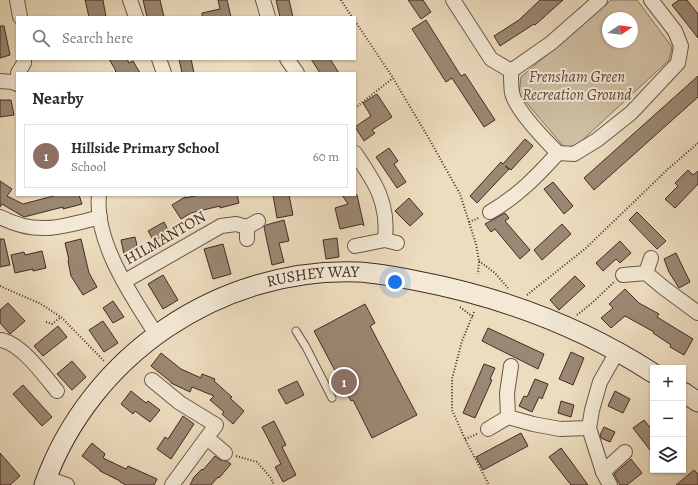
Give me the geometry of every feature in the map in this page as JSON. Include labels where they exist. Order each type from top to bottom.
[{"type":"street","points":[[17,0],[20,16]]},
{"type":"street","points":[[130,0],[136,16]]},
{"type":"street","points":[[453,0],[491,60],[511,71]]},
{"type":"street","points":[[511,71],[551,43],[600,0]]},
{"type":"street","points":[[511,71],[512,94],[522,110],[548,143],[558,153],[574,154],[598,140],[631,113],[678,63],[681,46],[674,32],[651,0]]},
{"type":"street","points":[[18,72],[24,63],[24,60]]},
{"type":"street","points":[[159,60],[164,72]]},
{"type":"street","points":[[288,60],[296,72]]},
{"type":"street","points":[[490,212],[520,192],[558,153]]},
{"type":"street","points":[[355,246],[391,242],[380,195],[374,181],[356,154]]},
{"type":"street","name":"HILMANTON","points":[[100,196],[98,205],[100,217],[108,248],[115,267],[156,334]]},
{"type":"street","points":[[0,217],[26,227],[47,229],[100,217]]},
{"type":"street","name":"HILMANTON","points":[[124,281],[221,226],[236,224],[251,229]]},
{"type":"street","points":[[646,273],[651,258]]},
{"type":"street","name":"RUSHEY WAY","points":[[46,482],[57,453],[87,404],[121,363],[156,334],[189,313],[209,303],[255,286],[281,279],[309,275],[356,272],[384,275],[474,293],[560,324],[617,352],[650,371]]},
{"type":"street","points":[[622,275],[646,273],[698,313]]},
{"type":"street","points":[[0,340],[5,340],[19,348],[57,390]]},
{"type":"street","points":[[610,485],[603,472],[590,428],[592,410],[600,382],[617,352]]},
{"type":"street","points":[[508,417],[507,393],[514,375]]},
{"type":"street","points":[[152,380],[180,403],[216,425],[172,485]]},
{"type":"street","points":[[686,394],[698,402]]},
{"type":"street","points":[[488,429],[508,417],[560,429],[590,428]]},
{"type":"street","points":[[207,438],[225,453]]},
{"type":"street","points":[[603,472],[625,452]]},
{"type":"street","points":[[46,482],[67,485]]},
{"type":"lane","points":[[296,331],[306,347],[332,398]]},
{"type":"path","points":[[341,0],[351,16]]},
{"type":"path","points":[[356,22],[393,78],[460,194],[476,244],[479,261],[478,274]]},
{"type":"path","points":[[356,107],[393,78]]},
{"type":"path","points":[[521,299],[545,282],[586,248],[668,169],[698,143]]},
{"type":"path","points":[[479,261],[495,273],[511,291]]},
{"type":"path","points":[[572,318],[592,304],[622,275]]},
{"type":"path","points":[[0,286],[41,304],[61,317],[108,365]]},
{"type":"path","points":[[474,312],[462,341],[452,379],[452,410],[489,485]]},
{"type":"path","points":[[46,322],[52,324],[61,317]]},
{"type":"path","points":[[225,453],[257,462],[271,478],[274,485]]},
{"type":"green space","name":"Frensham Green Recreation Ground","points":[[611,0],[637,0],[672,47],[669,60],[576,146],[564,147],[519,94],[521,77]]},
{"type":"building","points":[[85,0],[103,0],[106,16],[89,16]]},
{"type":"building","points":[[143,0],[160,0],[164,16],[147,16]]},
{"type":"building","points":[[218,0],[227,0],[231,16],[202,16],[202,13],[220,9]]},
{"type":"building","points":[[276,0],[289,0],[293,16],[280,16]]},
{"type":"building","points":[[408,0],[423,0],[431,12],[421,19]]},
{"type":"building","points":[[540,0],[563,0],[535,25],[534,24],[500,46],[494,36],[519,20]]},
{"type":"building","points":[[679,0],[687,0],[698,14],[698,38],[672,5]]},
{"type":"building","points":[[426,20],[461,76],[465,74],[495,120],[484,127],[452,78],[446,82],[412,29]]},
{"type":"building","points":[[0,26],[4,26],[10,55],[0,58]]},
{"type":"building","points":[[110,60],[128,60],[129,63],[133,61],[139,72],[115,72],[116,71]]},
{"type":"building","points":[[179,60],[191,60],[194,72],[182,72]]},
{"type":"building","points":[[312,60],[331,60],[338,72],[319,72]]},
{"type":"building","points":[[698,76],[698,97],[594,190],[584,178]]},
{"type":"building","points":[[377,94],[392,117],[372,130],[375,133],[364,141],[356,129],[356,126],[371,116],[363,103]]},
{"type":"building","points":[[0,100],[11,100],[14,115],[0,117]]},
{"type":"building","points":[[525,139],[533,146],[511,170],[505,166],[509,169],[477,203],[470,196],[501,162],[503,164]]},
{"type":"building","points":[[389,148],[398,161],[394,164],[406,182],[397,188],[376,157]]},
{"type":"building","points":[[688,170],[693,175],[698,171],[698,184],[675,208],[665,199],[678,186],[675,183]]},
{"type":"building","points":[[0,181],[12,189],[7,196],[23,204],[53,196],[79,196],[82,204],[63,209],[63,207],[24,217],[2,204],[0,207]]},
{"type":"building","points":[[553,182],[573,206],[564,214],[544,189]]},
{"type":"building","points":[[357,195],[364,226],[362,224],[340,229],[335,208],[348,204],[343,196]]},
{"type":"building","points":[[194,196],[237,196],[239,203],[191,213],[181,219],[172,205],[185,198]]},
{"type":"building","points":[[273,196],[289,196],[293,215],[277,218]]},
{"type":"building","points":[[409,198],[423,214],[410,226],[395,211]]},
{"type":"building","points":[[637,212],[666,241],[657,249],[629,220]]},
{"type":"building","points":[[505,213],[509,218],[505,221],[530,250],[520,259],[495,229],[491,232],[485,224]]},
{"type":"building","points":[[284,220],[289,241],[279,243],[284,262],[272,265],[264,227],[266,225]]},
{"type":"building","points":[[164,222],[169,232],[154,241],[148,231]]},
{"type":"building","points":[[562,224],[571,234],[542,260],[534,250]]},
{"type":"building","points":[[135,237],[138,250],[124,254],[121,240]]},
{"type":"building","points":[[337,238],[339,257],[326,259],[323,240]]},
{"type":"building","points":[[0,239],[4,239],[10,265],[0,267]]},
{"type":"building","points":[[81,239],[89,273],[97,287],[83,295],[71,276],[65,243]]},
{"type":"building","points":[[620,241],[631,253],[620,263],[616,259],[603,271],[596,263]]},
{"type":"building","points":[[223,244],[231,274],[213,279],[204,249]]},
{"type":"building","points":[[42,251],[46,268],[15,273],[11,255],[24,252],[25,255]]},
{"type":"building","points":[[676,253],[690,282],[679,288],[669,272],[664,259]]},
{"type":"building","points":[[163,275],[178,300],[163,309],[148,284]]},
{"type":"building","points":[[575,276],[585,286],[559,310],[550,300]]},
{"type":"building","points":[[625,289],[639,303],[659,314],[657,317],[693,339],[684,355],[670,347],[671,345],[653,333],[654,332],[625,316],[611,328],[601,318],[613,308],[609,304]]},
{"type":"building","points":[[113,301],[124,317],[113,323],[103,308]]},
{"type":"building","points":[[8,303],[25,321],[10,334],[0,323],[0,310]]},
{"type":"building","points":[[365,304],[375,323],[370,326],[417,415],[372,438],[353,400],[351,401],[314,331]]},
{"type":"building","points":[[103,321],[118,343],[104,352],[89,330]]},
{"type":"building","points":[[58,326],[67,337],[43,356],[34,346]]},
{"type":"building","points":[[488,328],[544,354],[538,369],[482,341]]},
{"type":"building","points":[[571,352],[584,358],[573,385],[559,379]]},
{"type":"building","points":[[161,353],[181,369],[201,378],[202,374],[215,379],[214,381],[232,397],[230,398],[244,411],[233,424],[222,414],[224,412],[210,400],[214,396],[192,387],[190,392],[171,383],[151,366]]},
{"type":"building","points":[[72,361],[86,377],[72,390],[57,374]]},
{"type":"building","points":[[484,364],[495,368],[490,379],[492,380],[475,418],[463,413]]},
{"type":"building","points":[[535,379],[548,384],[542,399],[539,397],[532,412],[519,406],[524,396],[527,397]]},
{"type":"building","points":[[297,381],[304,395],[286,404],[278,390]]},
{"type":"building","points":[[23,385],[52,417],[42,426],[13,394]]},
{"type":"building","points":[[131,391],[146,403],[148,401],[160,410],[150,422],[135,411],[133,414],[121,404]]},
{"type":"building","points":[[615,391],[630,399],[623,413],[608,406]]},
{"type":"building","points":[[561,401],[574,405],[571,417],[558,413]]},
{"type":"building","points":[[183,416],[194,424],[171,459],[157,449],[165,437],[168,439]]},
{"type":"building","points":[[644,420],[650,427],[650,450],[633,428]]},
{"type":"building","points":[[274,421],[286,445],[282,447],[296,475],[283,482],[275,467],[281,464],[262,427]]},
{"type":"building","points":[[604,427],[615,432],[610,442],[601,438],[600,435]]},
{"type":"building","points":[[521,433],[528,446],[483,470],[476,457]]},
{"type":"building","points":[[92,443],[105,454],[103,458],[126,469],[128,466],[157,479],[154,485],[126,485],[100,471],[82,456]]},
{"type":"building","points":[[561,448],[588,485],[571,485],[549,457]]},
{"type":"building","points":[[0,453],[20,476],[10,485],[0,485]]},
{"type":"building","points":[[215,456],[220,460],[227,461],[231,464],[211,485],[190,485],[194,477],[202,469],[203,470]]},
{"type":"building","points":[[631,459],[642,473],[627,485],[620,485],[614,474]]},
{"type":"building","points":[[694,470],[698,474],[698,485],[676,485]]},
{"type":"place","name":"Hillside Primary School","points":[[344,382]]}]
